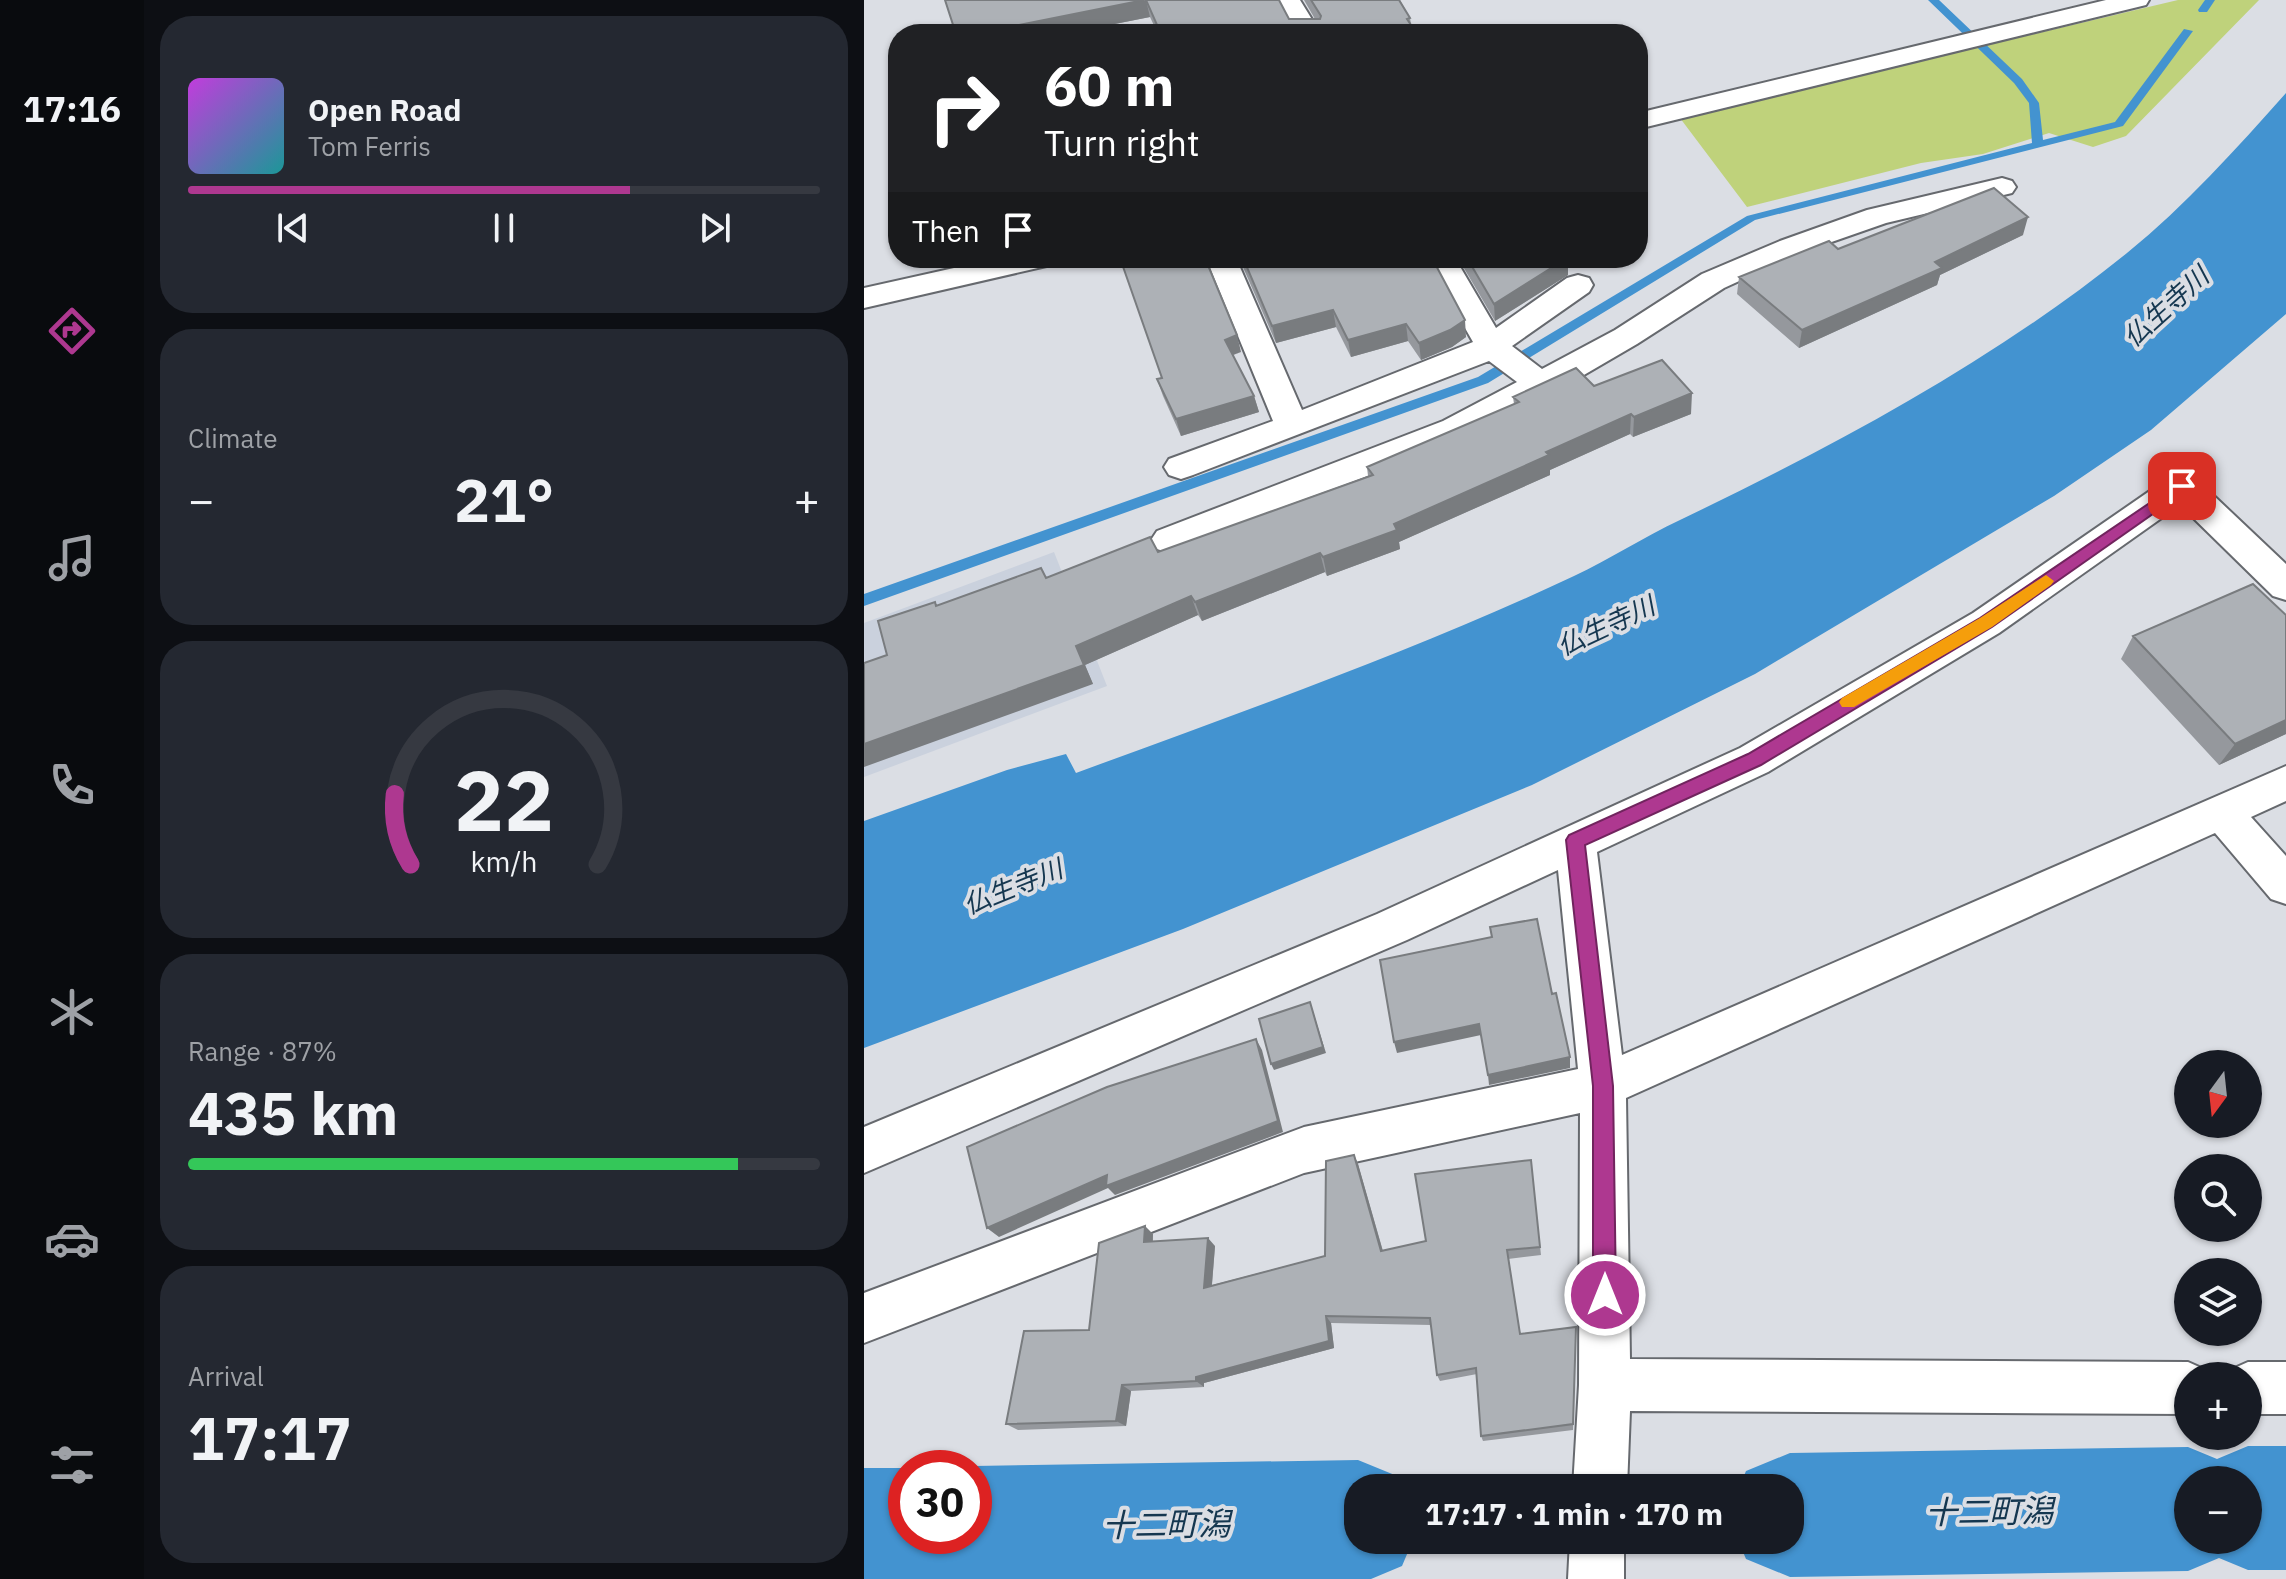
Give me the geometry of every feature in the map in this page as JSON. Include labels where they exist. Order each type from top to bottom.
[{"type":"street","points":[[1288,0],[1302,24]]},
{"type":"street","points":[[1648,119],[2137,0]]},
{"type":"street","points":[[1169,540],[1455,429],[1542,385],[1626,337],[1713,281],[1790,247],[1877,216],[2002,187]]},
{"type":"street","points":[[864,298],[996,268]]},
{"type":"street","points":[[1225,268],[1292,426]]},
{"type":"street","points":[[1446,268],[1491,346],[1542,385]]},
{"type":"street","points":[[1181,467],[1472,357],[1578,285]]},
{"type":"street","points":[[864,1150],[1392,927],[1754,760],[1986,623],[2182,486],[2286,586]]},
{"type":"street","points":[[864,1318],[1304,1150],[1603,1086],[2286,783]]},
{"type":"street","points":[[2221,812],[2286,886]]},
{"type":"street","points":[[1575,840],[1603,1086],[1605,1385],[1601,1474]]},
{"type":"street","points":[[1605,1385],[2174,1388]]},
{"type":"street","points":[[2262,1388],[2286,1388]]},
{"type":"street","points":[[1596,1579],[1597,1554]]},
{"type":"shaded area","points":[[1054,552],[1107,686],[864,777],[864,623]]},
{"type":"green space","points":[[2178,0],[2259,0],[2126,136],[2093,147],[2049,133],[1983,154],[1921,163],[1747,207],[1680,118]]},
{"type":"water","name":"仏生寺川","points":[[2286,93],[2286,314],[2151,430],[2054,496],[1755,674],[1532,785],[1183,929],[864,1048],[864,821],[1007,770],[1066,754],[1076,773],[1264,704],[1514,603],[1797,462],[1967,366],[2075,293],[2170,216]]},
{"type":"building","points":[[945,0],[1144,0],[1024,24],[953,24]]},
{"type":"building","points":[[1146,0],[1279,0],[1289,19],[1320,19],[1311,0],[1399,0],[1410,24],[1157,24]]},
{"type":"building","points":[[1994,188],[2028,217],[1935,262],[1942,268],[1802,330],[1739,277],[1829,241],[1838,249]]},
{"type":"building","points":[[1124,268],[1209,268],[1237,335],[1225,340],[1254,396],[1176,419],[1157,379],[1162,378]]},
{"type":"building","points":[[1247,268],[1437,268],[1465,320],[1419,343],[1406,324],[1348,340],[1333,310],[1272,326]]},
{"type":"building","points":[[1473,268],[1551,268],[1494,304]]},
{"type":"building","points":[[1662,360],[1692,393],[1634,417],[1631,414],[1546,452],[1549,455],[1394,524],[1397,530],[1323,557],[1320,553],[1195,602],[1191,596],[1076,646],[1084,665],[864,744],[864,663],[887,655],[878,621],[935,602],[936,606],[1041,568],[1046,578],[1150,537],[1158,552],[1373,475],[1367,467],[1519,402],[1513,397],[1576,368],[1594,386]]},
{"type":"building","points":[[2253,584],[2286,615],[2286,720],[2235,744],[2133,636]]},
{"type":"building","points":[[1537,919],[1552,994],[1556,993],[1570,1057],[1488,1075],[1479,1024],[1394,1042],[1380,960],[1492,937],[1490,927]]},
{"type":"building","points":[[1310,1002],[1323,1047],[1271,1064],[1259,1019]]},
{"type":"building","points":[[1256,1039],[1278,1121],[1106,1186],[1107,1175],[987,1228],[967,1147],[1107,1087]]},
{"type":"building","points":[[1354,1155],[1381,1251],[1426,1241],[1415,1174],[1531,1160],[1540,1247],[1507,1250],[1520,1334],[1576,1327],[1573,1424],[1481,1436],[1476,1368],[1437,1375],[1430,1318],[1326,1316],[1329,1341],[1196,1377],[1196,1381],[1122,1385],[1116,1421],[1006,1424],[1024,1331],[1089,1330],[1099,1243],[1145,1226],[1144,1242],[1208,1238],[1204,1288],[1325,1256],[1326,1161]]},
{"type":"waterway","points":[[1933,0],[2018,81],[2034,103],[2038,145]]},
{"type":"waterway","points":[[2203,10],[2210,0]]},
{"type":"waterway","points":[[2038,145],[2119,124],[2188,31]]},
{"type":"waterway","points":[[864,600],[1483,380],[1751,218],[2038,145]]},
{"type":"waterway","name":"十二町潟","points":[[2262,1508],[2286,1508]]},
{"type":"waterway","name":"十二町潟","points":[[1804,1515],[2174,1509]]},
{"type":"waterway","name":"十二町潟","points":[[992,1528],[1344,1522]]},
{"type":"waterway","name":"十二町潟","points":[[864,1530],[888,1529]]},
{"type":"slow traffic","points":[[1848,702],[1986,623],[2046,581]]},
{"type":"route","points":[[1605,1295],[1603,1086],[1575,840],[1754,760],[1986,623],[2182,486]]}]
